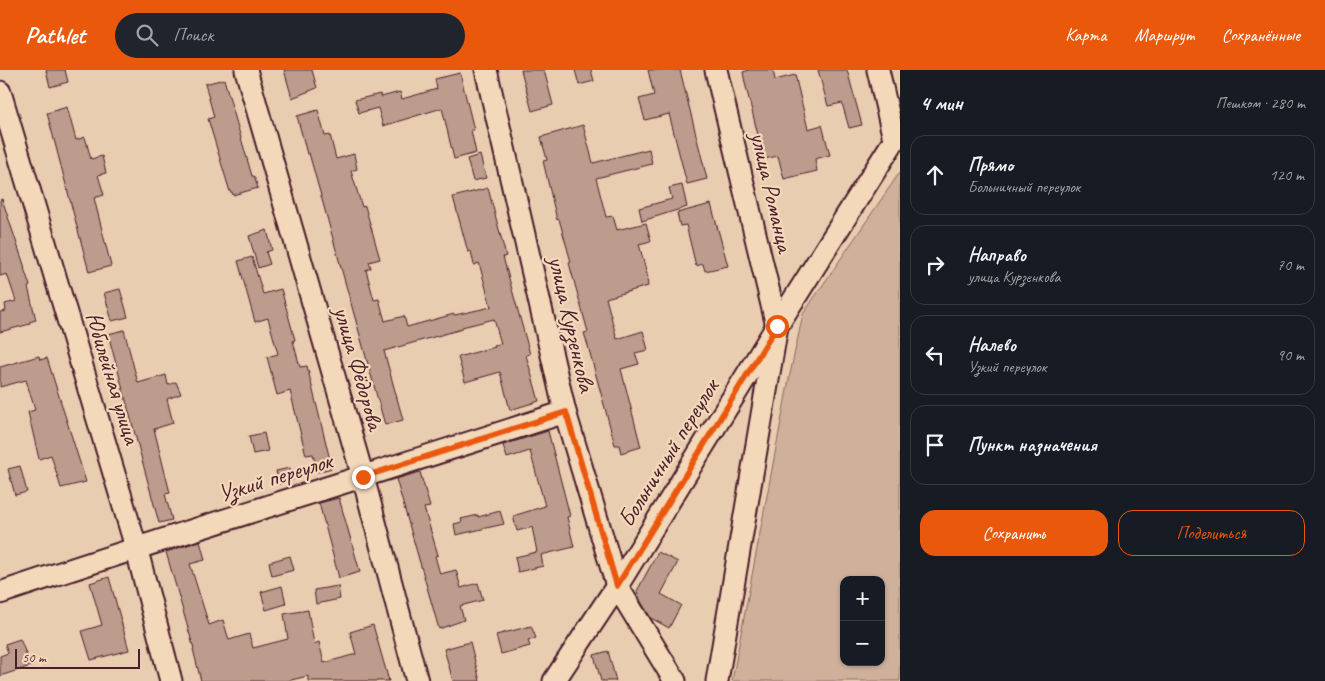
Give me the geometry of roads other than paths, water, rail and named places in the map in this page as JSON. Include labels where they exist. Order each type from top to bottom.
[{"type":"street","name":"улица Фёдорова","points":[[246,70],[363,477],[417,681]]},
{"type":"street","name":"улица Курзенкова","points":[[486,70],[566,412],[617,586],[675,681]]},
{"type":"street","name":"улица Романца","points":[[716,70],[777,326]]},
{"type":"street","points":[[878,70],[897,135]]},
{"type":"street","name":"Юбилейная улица","points":[[0,92],[136,547],[171,681]]},
{"type":"street","name":"Больничный переулок","points":[[554,681],[617,586],[897,135]]},
{"type":"street","points":[[717,681],[777,326]]},
{"type":"street","name":"Узкий переулок","points":[[0,593],[136,547],[566,412]]}]
